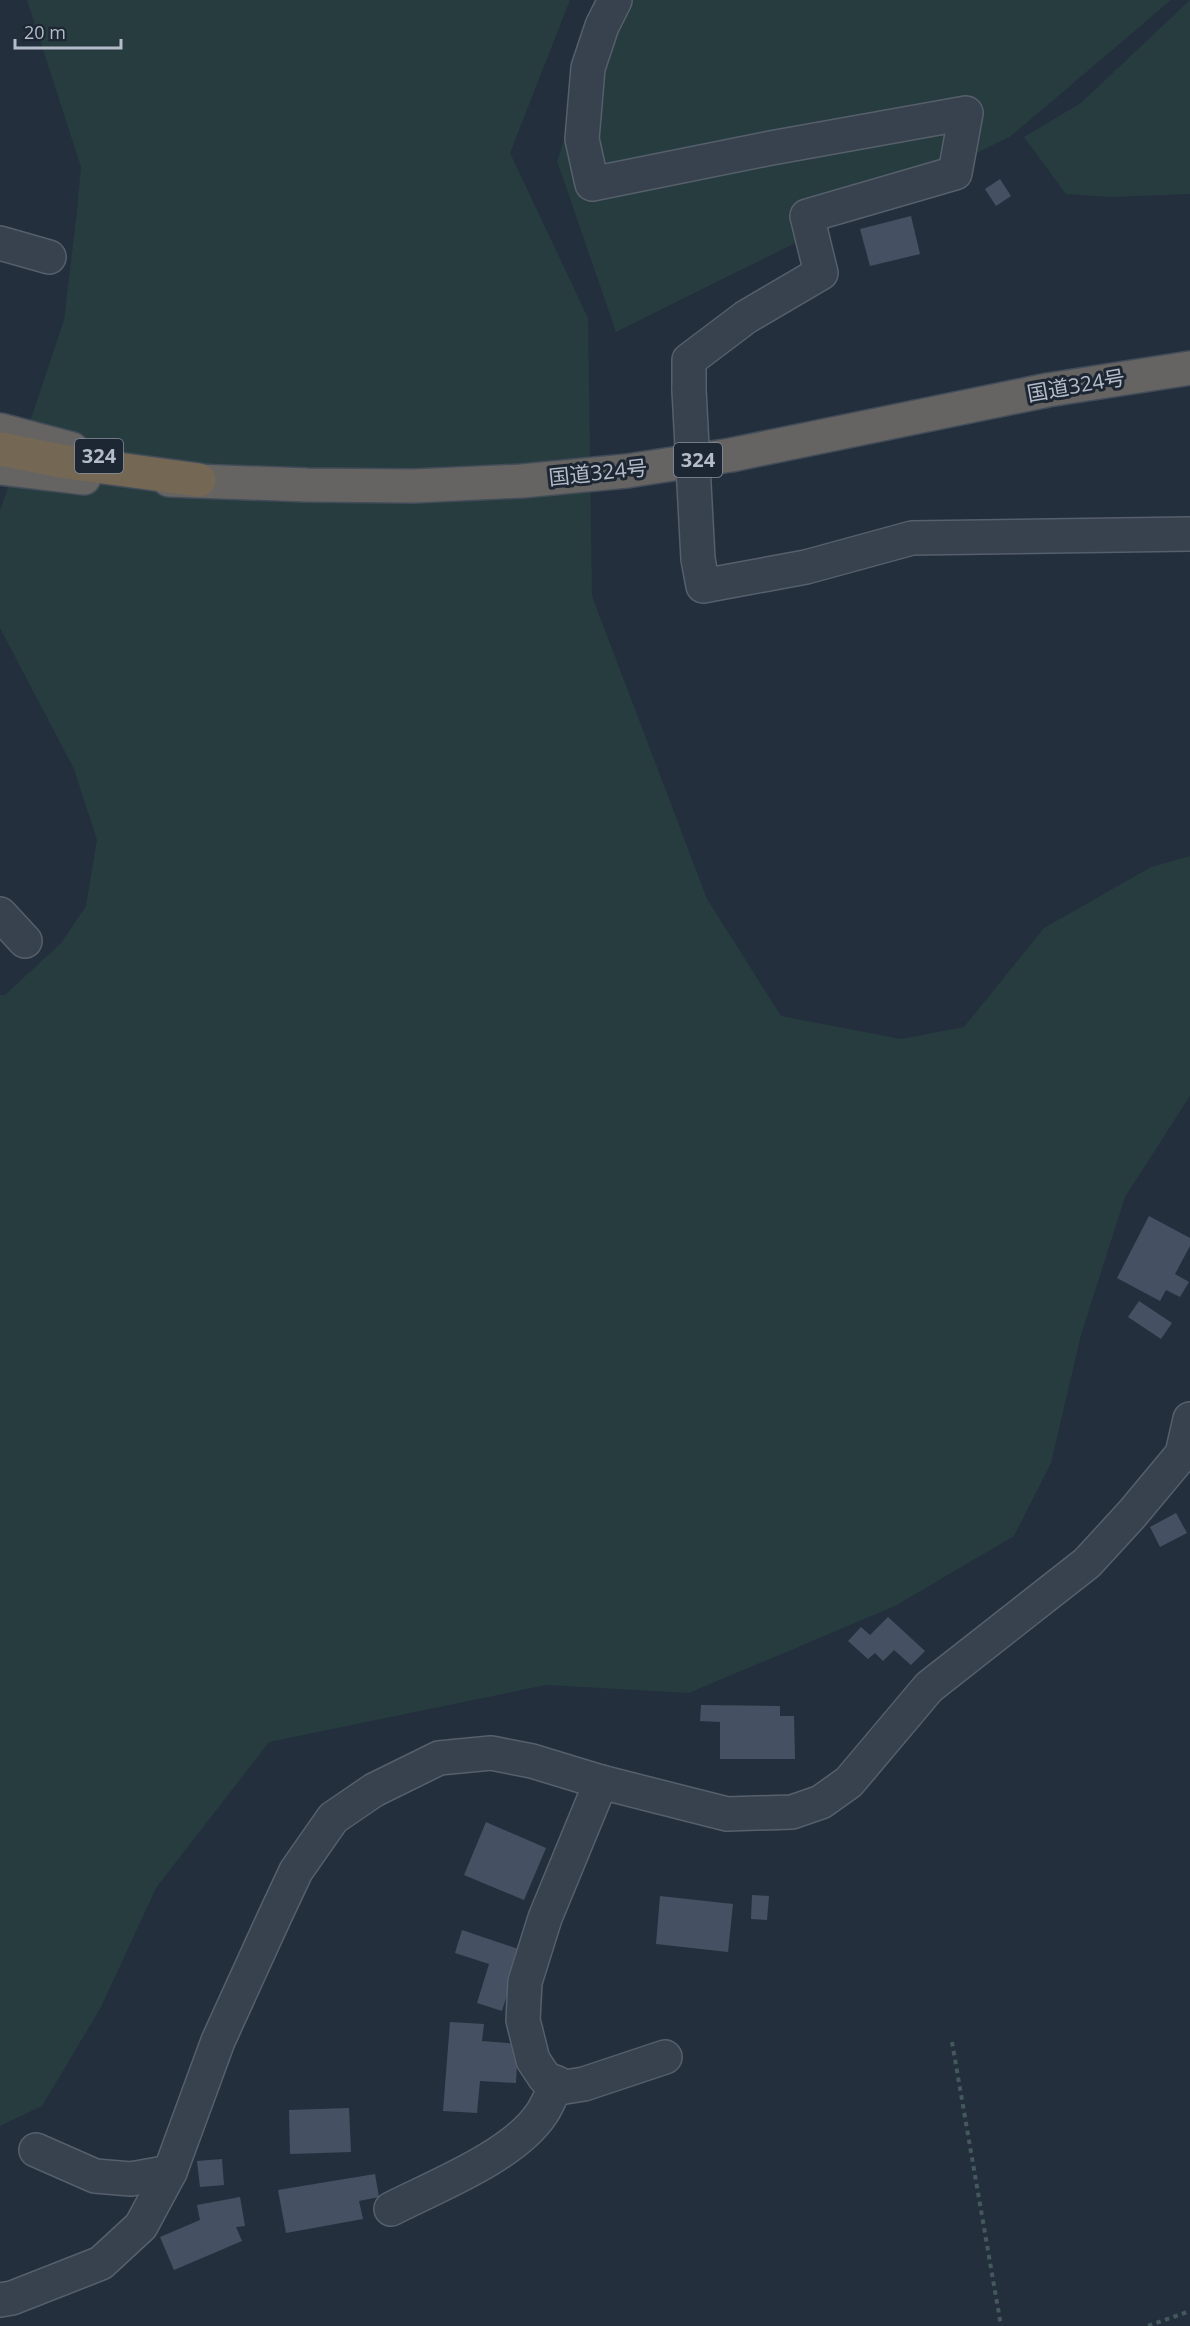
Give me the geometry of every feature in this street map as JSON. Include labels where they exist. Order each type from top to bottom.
[{"type":"highway","name":"国道324号","points":[[0,449],[66,462],[199,480],[307,486],[414,486],[522,480],[627,471],[731,455],[1048,390],[1190,368]]},
{"type":"highway","name":"324","points":[[0,430],[199,480]]},
{"type":"highway","name":"324","points":[[0,468],[70,478],[199,480]]},
{"type":"street","points":[[615,0],[602,26],[588,68],[582,139],[592,184],[771,148],[966,113],[955,173],[807,216],[821,273],[746,317],[688,360],[698,559],[703,586],[806,567],[912,538],[1190,534]]},
{"type":"street","points":[[0,243],[49,257]]},
{"type":"street","points":[[0,914],[25,941]]},
{"type":"street","points":[[0,2300],[12,2298],[101,2263],[141,2226],[170,2172],[218,2041],[296,1871],[333,1818],[374,1790],[439,1758],[490,1754],[531,1761],[601,1782],[727,1814],[792,1812],[821,1802],[849,1782],[929,1687],[1087,1563],[1182,1454],[1190,1419]]},
{"type":"street","points":[[601,1782],[545,1918],[525,1982],[522,2020],[533,2060],[545,2078],[565,2087],[584,2084],[665,2057]]},
{"type":"street","points":[[391,2209],[486,2161],[523,2134],[542,2113],[556,2083]]},
{"type":"street","points":[[36,2150],[95,2176],[131,2179],[170,2172]]},
{"type":"path","points":[[952,2042],[1001,2326]]},
{"type":"path","points":[[1148,2326],[1190,2311]]},
{"type":"green space","points":[[27,0],[570,0],[510,153],[588,318],[592,596],[707,899],[781,1016],[901,1039],[964,1027],[1044,928],[1151,867],[1190,856],[1190,1096],[1125,1197],[1081,1335],[1051,1463],[1014,1536],[895,1606],[689,1693],[546,1685],[269,1742],[156,1888],[101,2007],[42,2106],[0,2126],[0,995],[5,995],[61,943],[86,906],[97,840],[74,769],[0,628],[0,511],[64,320],[81,167]]},
{"type":"green space","points":[[612,0],[1171,0],[1011,136],[616,332],[557,161]]},
{"type":"green space","points":[[1190,0],[1190,194],[1110,197],[1066,194],[1024,137],[1081,103]]},
{"type":"building","points":[[1000,179],[1011,196],[996,206],[985,189]]},
{"type":"building","points":[[911,216],[920,254],[870,266],[860,229]]},
{"type":"building","points":[[1149,1216],[1190,1238],[1190,1246],[1175,1274],[1189,1282],[1180,1297],[1166,1290],[1160,1301],[1117,1278]]},
{"type":"building","points":[[1139,1301],[1172,1323],[1161,1339],[1128,1317]]},
{"type":"building","points":[[1176,1513],[1187,1533],[1160,1547],[1150,1527]]},
{"type":"building","points":[[888,1617],[925,1651],[911,1665],[894,1650],[883,1661],[875,1653],[868,1659],[848,1641],[861,1627],[870,1635]]},
{"type":"building","points":[[701,1705],[780,1706],[780,1716],[794,1716],[795,1759],[720,1759],[720,1722],[700,1721]]},
{"type":"building","points":[[486,1822],[546,1848],[524,1900],[464,1875]]},
{"type":"building","points":[[752,1895],[769,1896],[767,1920],[751,1919]]},
{"type":"building","points":[[660,1896],[733,1904],[728,1952],[656,1944]]},
{"type":"building","points":[[462,1930],[521,1950],[502,2011],[477,2003],[489,1964],[455,1953]]},
{"type":"building","points":[[450,2022],[484,2024],[482,2041],[518,2044],[516,2083],[480,2081],[477,2113],[443,2111]]},
{"type":"building","points":[[349,2108],[351,2152],[290,2154],[289,2110]]},
{"type":"building","points":[[222,2159],[224,2185],[200,2187],[197,2161]]},
{"type":"building","points":[[375,2174],[379,2197],[359,2201],[363,2219],[286,2233],[278,2190]]},
{"type":"building","points":[[240,2197],[245,2226],[236,2227],[242,2241],[174,2270],[160,2237],[200,2220],[197,2205]]}]
